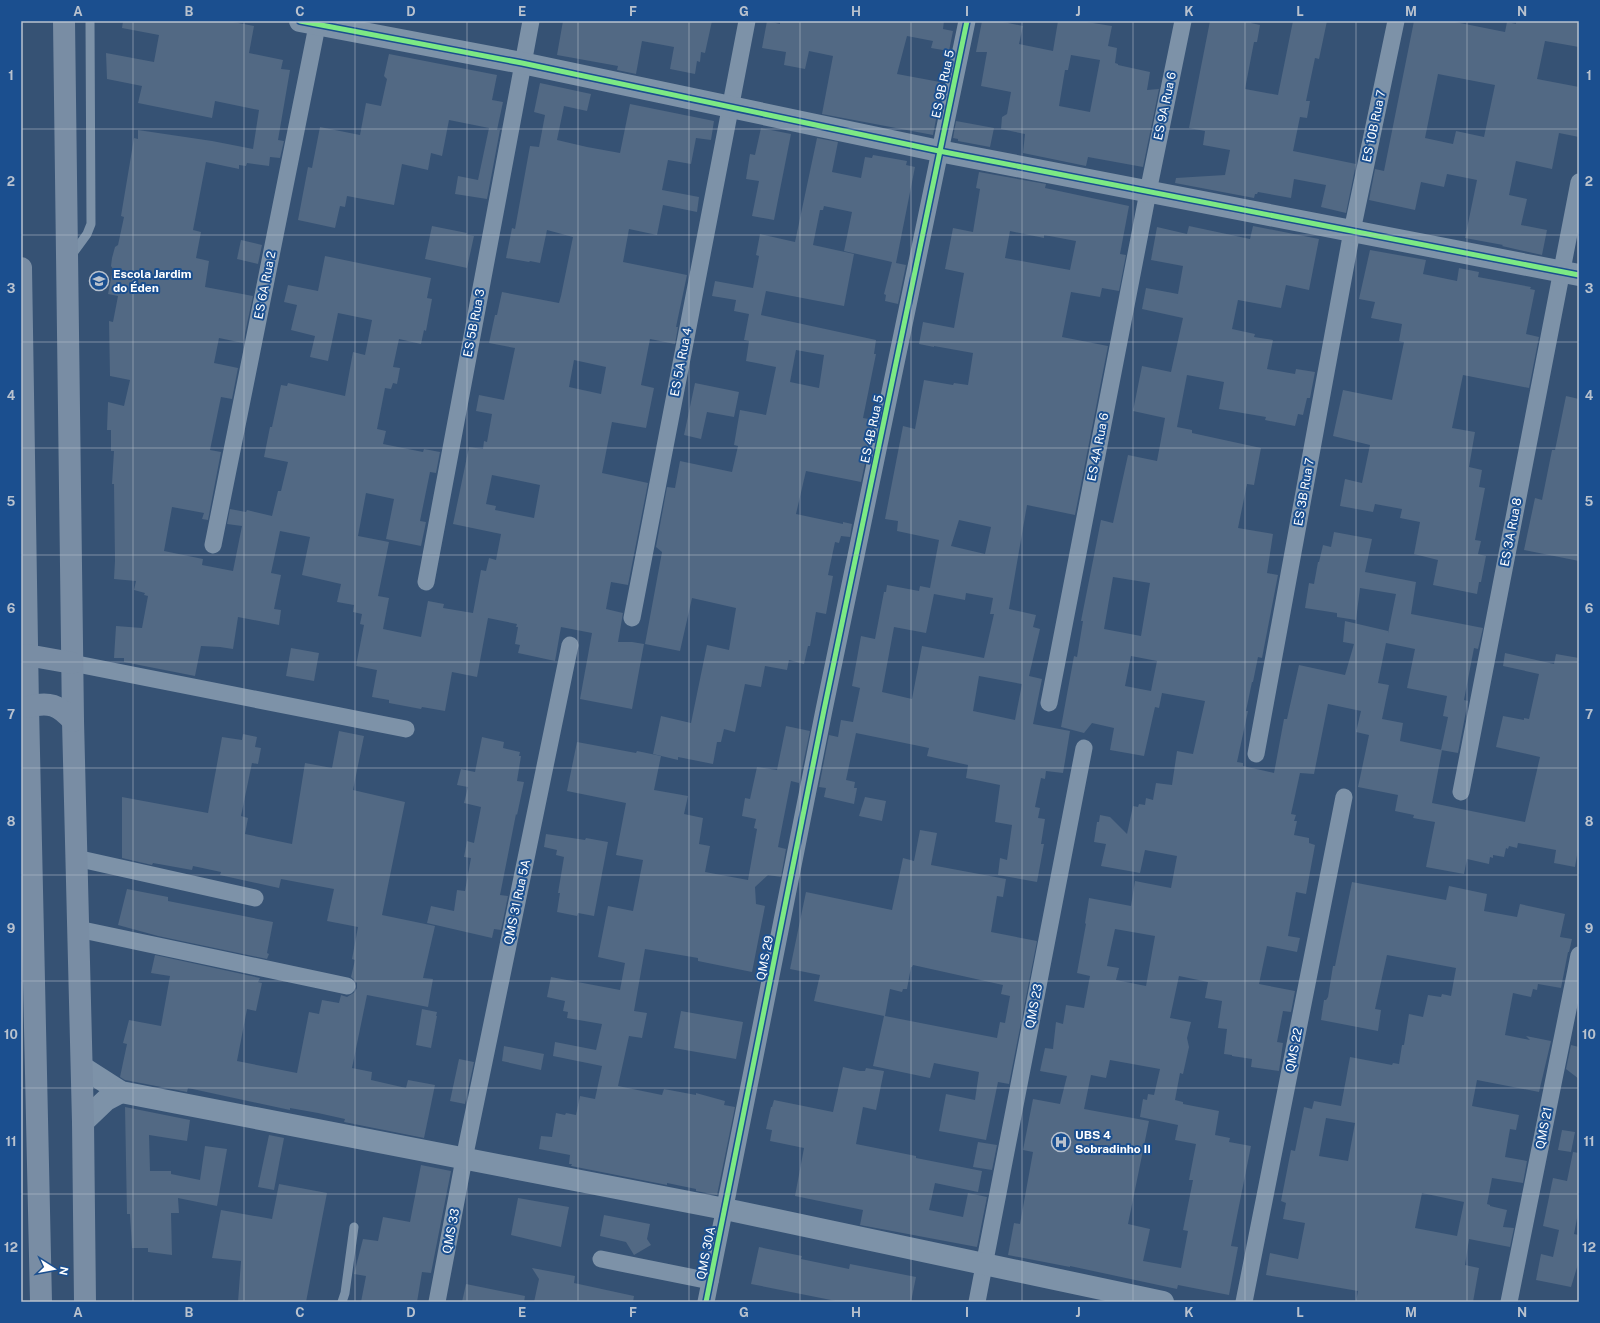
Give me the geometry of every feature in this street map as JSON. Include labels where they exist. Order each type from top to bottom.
[{"type":"main road","points":[[64,21],[72,664],[82,1067],[85,1302]]},
{"type":"main road","points":[[21,268],[28,707],[41,1302]]},
{"type":"main road","points":[[27,654],[72,664]]},
{"type":"main road","points":[[28,707],[37,704],[53,705],[63,710],[73,720]]},
{"type":"street","name":"ES 5B Rua 3","points":[[426,582],[531,21]]},
{"type":"street","name":"ES 5A Rua 4","points":[[632,618],[747,21]]},
{"type":"street","name":"ES 9B Rua 5","points":[[940,151],[967,21]]},
{"type":"street","name":"ES 9A Rua 6","points":[[1148,192],[1183,21]]},
{"type":"street","name":"ES 10B Rua 7","points":[[1352,230],[1396,21]]},
{"type":"street","points":[[312,22],[522,63],[940,151],[1352,230],[1571,274]]},
{"type":"street","name":"ES 6A Rua 2","points":[[213,545],[312,22]]},
{"type":"street","name":"ES 4B Rua 5","points":[[824,710],[940,151]]},
{"type":"street","name":"ES 3A Rua 8","points":[[1461,792],[1571,274],[1579,182]]},
{"type":"street","name":"ES 4A Rua 6","points":[[1049,703],[1148,192]]},
{"type":"street","name":"ES 3B Rua 7","points":[[1256,754],[1352,230]]},
{"type":"street","name":"QMS 31 Rua 5A","points":[[464,1160],[570,645]]},
{"type":"street","points":[[72,664],[406,729]]},
{"type":"street","name":"QMS 29","points":[[725,1209],[824,710]]},
{"type":"street","name":"QMS 23","points":[[977,1302],[1084,748]]},
{"type":"street","name":"QMS 22","points":[[1244,1302],[1344,797]]},
{"type":"street","points":[[76,858],[255,898]]},
{"type":"street","points":[[78,929],[347,986]]},
{"type":"street","name":"QMS 21","points":[[1510,1302],[1579,955]]},
{"type":"street","points":[[82,1067],[121,1092],[464,1160],[725,1209],[1163,1302]]},
{"type":"street","points":[[83,1122],[102,1103],[121,1092]]},
{"type":"street","name":"QMS 33","points":[[437,1302],[464,1160]]},
{"type":"street","name":"QMS 30A","points":[[706,1302],[725,1209]]},
{"type":"street","points":[[601,1259],[710,1281]]},
{"type":"lane","points":[[67,262],[87,234],[90,224],[90,21]]},
{"type":"lane","points":[[342,1302],[345,1293],[354,1227]]},
{"type":"building","points":[[123,21],[228,21],[254,26],[249,53],[283,60],[281,69],[290,70],[278,140],[284,141],[280,158],[270,157],[269,166],[247,163],[246,166],[239,165],[239,169],[206,162],[193,230],[201,232],[196,258],[209,261],[205,287],[253,296],[243,343],[219,338],[214,363],[238,368],[232,399],[221,397],[210,450],[221,452],[208,520],[202,519],[204,513],[172,507],[164,551],[203,559],[202,565],[233,571],[242,526],[227,524],[230,509],[246,512],[247,510],[272,516],[278,491],[281,491],[288,462],[264,457],[281,385],[287,386],[288,383],[345,396],[353,352],[365,355],[372,320],[338,313],[328,361],[310,357],[315,336],[291,330],[297,305],[284,302],[288,285],[318,291],[325,256],[431,278],[427,298],[432,299],[426,331],[424,330],[421,344],[399,339],[393,367],[400,368],[397,384],[393,383],[391,389],[385,388],[377,429],[386,431],[383,444],[423,452],[424,449],[440,452],[436,473],[430,472],[420,521],[426,522],[421,546],[386,539],[394,499],[366,493],[358,536],[389,542],[378,596],[389,598],[383,629],[421,637],[428,601],[444,604],[443,608],[473,613],[481,570],[486,571],[489,558],[496,560],[501,534],[453,524],[469,447],[483,449],[484,441],[487,442],[492,414],[476,411],[479,395],[504,400],[515,348],[489,343],[502,292],[559,303],[561,296],[573,237],[547,230],[540,263],[506,258],[512,228],[515,229],[530,146],[539,147],[545,115],[534,112],[540,83],[591,94],[587,111],[564,106],[557,140],[587,147],[620,153],[630,104],[714,121],[711,140],[696,138],[691,164],[668,160],[662,190],[699,197],[697,212],[663,205],[657,235],[629,229],[623,262],[687,275],[676,327],[678,327],[675,344],[650,339],[641,385],[654,388],[646,428],[612,422],[602,473],[648,483],[628,585],[611,582],[606,609],[623,613],[618,642],[644,644],[632,709],[580,699],[592,633],[561,627],[555,661],[518,653],[520,645],[515,644],[518,627],[516,627],[517,624],[488,618],[477,677],[452,672],[445,711],[422,707],[421,709],[389,703],[389,700],[372,697],[377,670],[356,666],[364,625],[360,624],[362,614],[353,612],[354,605],[337,602],[341,584],[302,575],[310,537],[280,531],[271,573],[281,575],[274,609],[281,610],[279,625],[238,617],[233,649],[201,646],[195,676],[124,662],[124,658],[114,658],[116,626],[142,628],[148,596],[144,595],[145,593],[134,590],[136,581],[114,579],[114,484],[112,484],[114,451],[111,451],[111,430],[107,430],[108,402],[124,406],[130,380],[110,376],[109,321],[113,322],[118,296],[108,294],[113,269],[111,266],[112,258],[115,247],[118,245],[124,217],[121,216],[134,138],[138,139],[138,130],[212,141],[253,149],[259,110],[215,101],[212,118],[138,103],[142,86],[107,79],[106,53],[154,62],[159,35],[122,28]],"holes":[[[574,360],[606,367],[601,394],[569,387]],[[492,475],[540,485],[534,518],[495,510],[496,506],[486,504]]]},
{"type":"building","points":[[563,21],[712,21],[705,53],[701,52],[700,62],[697,61],[695,74],[670,69],[674,47],[642,41],[636,74],[617,70],[618,66],[557,55]]},
{"type":"building","points":[[767,21],[780,24],[780,21],[944,21],[943,29],[953,31],[949,51],[931,48],[933,41],[907,36],[897,74],[940,82],[938,95],[940,95],[933,135],[822,114],[833,56],[809,51],[805,69],[784,65],[786,52],[762,48]]},
{"type":"building","points":[[982,21],[998,21],[1023,26],[1019,44],[1053,51],[1058,21],[1080,21],[1112,26],[1108,46],[1117,48],[1115,63],[1150,72],[1147,90],[1159,89],[1143,167],[1088,157],[1086,166],[1023,153],[1025,134],[1001,129],[1002,117],[1007,114],[1011,92],[981,86],[987,52],[976,52]],"holes":[[[1071,55],[1100,60],[1090,112],[1059,106],[1065,70],[1068,70]]]},
{"type":"building","points":[[1210,21],[1252,21],[1251,23],[1260,25],[1257,42],[1254,42],[1245,89],[1278,95],[1293,21],[1327,21],[1319,59],[1315,58],[1306,101],[1310,101],[1307,118],[1300,117],[1293,151],[1356,164],[1346,213],[1321,207],[1326,185],[1294,179],[1291,198],[1258,192],[1255,194],[1254,198],[1175,183],[1176,178],[1225,175],[1230,150],[1203,145],[1205,131],[1189,128]]},
{"type":"building","points":[[1414,21],[1450,21],[1505,32],[1507,22],[1516,24],[1516,21],[1579,21],[1579,47],[1545,41],[1537,79],[1579,87],[1579,137],[1559,133],[1552,169],[1516,161],[1509,195],[1527,199],[1521,225],[1547,230],[1542,255],[1502,246],[1503,245],[1465,238],[1477,180],[1447,174],[1444,187],[1421,182],[1415,210],[1369,200],[1375,169],[1384,171]],"holes":[[[1438,74],[1495,85],[1484,137],[1456,131],[1453,144],[1425,138]]]},
{"type":"building","points":[[389,54],[497,75],[492,100],[503,102],[497,130],[500,130],[487,199],[455,194],[458,176],[478,180],[489,128],[449,120],[442,156],[431,153],[428,170],[402,164],[394,205],[347,196],[345,207],[340,206],[335,228],[298,220],[308,167],[312,168],[320,127],[360,135],[366,103],[381,106],[387,79],[384,76]]},
{"type":"building","points":[[956,121],[994,128],[990,147],[958,141],[958,139],[953,138]]},
{"type":"building","points":[[761,128],[791,134],[774,220],[752,216],[759,181],[746,179],[750,154],[755,155]]},
{"type":"building","points":[[817,138],[838,142],[832,172],[861,178],[865,157],[872,158],[873,155],[907,161],[906,165],[915,167],[896,263],[906,265],[898,304],[885,301],[886,295],[884,294],[892,262],[844,251],[852,212],[824,206],[823,210],[820,210],[813,245],[854,254],[844,306],[766,291],[761,315],[876,340],[874,354],[876,354],[863,418],[874,420],[861,482],[806,471],[796,514],[843,524],[843,522],[852,524],[850,537],[841,536],[839,543],[835,542],[828,575],[833,576],[826,614],[816,612],[810,646],[808,646],[804,664],[789,660],[787,670],[765,666],[761,687],[745,684],[735,732],[724,729],[721,742],[717,742],[713,764],[678,757],[678,760],[653,754],[661,716],[691,723],[707,645],[729,650],[736,608],[692,598],[680,651],[645,644],[662,552],[656,547],[667,487],[675,488],[680,461],[732,472],[738,446],[734,445],[740,410],[766,415],[776,367],[746,361],[749,341],[744,340],[749,314],[734,311],[736,300],[712,296],[715,281],[753,288],[759,256],[756,255],[760,234],[795,242]],"holes":[[[796,350],[824,355],[819,388],[790,382]]]},
{"type":"building","points":[[979,172],[1046,184],[1045,188],[1129,206],[1120,254],[1126,255],[1119,291],[1102,288],[1100,297],[1071,292],[1062,337],[1108,346],[1075,515],[1027,505],[1009,609],[1036,615],[1033,627],[1040,629],[1029,676],[1042,679],[1033,724],[1070,731],[1063,773],[1046,771],[1045,779],[1041,778],[1035,807],[1040,808],[1038,818],[1045,819],[1041,844],[1044,844],[1037,882],[998,875],[1000,858],[1007,860],[1012,825],[995,822],[1000,785],[966,778],[968,765],[927,756],[929,748],[856,733],[846,780],[855,782],[854,788],[857,788],[854,804],[824,797],[826,788],[819,787],[829,735],[838,737],[841,720],[853,722],[860,688],[852,686],[861,636],[875,639],[884,592],[886,592],[887,585],[919,591],[920,586],[930,588],[939,540],[897,531],[898,521],[885,519],[903,426],[915,429],[924,380],[953,385],[954,383],[968,385],[973,353],[919,344],[923,322],[954,328],[964,273],[945,269],[953,228],[973,232],[980,189],[976,188]],"holes":[[[1010,231],[1044,238],[1044,235],[1076,241],[1070,270],[1005,258]],[[959,520],[991,527],[985,554],[951,546]],[[966,593],[993,598],[990,614],[994,614],[984,658],[922,646],[912,699],[882,692],[894,627],[926,633],[934,594],[965,600]],[[979,676],[1022,684],[1015,720],[973,711]]]},
{"type":"building","points":[[432,226],[467,233],[466,235],[474,236],[467,268],[425,259]]},
{"type":"building","points":[[1189,226],[1250,239],[1253,226],[1319,239],[1309,290],[1286,285],[1281,308],[1238,300],[1232,329],[1255,334],[1254,337],[1273,340],[1267,369],[1295,374],[1296,369],[1315,372],[1310,398],[1307,398],[1303,415],[1298,414],[1295,426],[1265,420],[1266,417],[1219,409],[1224,382],[1187,375],[1177,427],[1192,430],[1192,433],[1261,448],[1254,485],[1247,484],[1238,528],[1273,534],[1267,573],[1278,575],[1262,658],[1258,657],[1252,682],[1246,711],[1248,711],[1237,762],[1243,763],[1243,766],[1274,773],[1284,719],[1287,719],[1299,665],[1345,675],[1354,644],[1343,642],[1345,621],[1388,631],[1388,633],[1396,594],[1360,588],[1356,620],[1337,617],[1337,613],[1305,608],[1309,583],[1314,584],[1323,545],[1331,547],[1334,532],[1372,539],[1365,572],[1416,582],[1411,614],[1483,628],[1478,649],[1474,648],[1464,700],[1468,701],[1458,753],[1442,750],[1432,803],[1525,822],[1540,757],[1496,747],[1503,716],[1524,720],[1524,718],[1529,719],[1539,674],[1503,666],[1505,653],[1554,664],[1556,654],[1579,658],[1579,844],[1575,867],[1554,863],[1556,850],[1518,843],[1517,848],[1509,846],[1508,849],[1506,848],[1504,857],[1493,855],[1493,858],[1490,857],[1489,864],[1467,859],[1464,874],[1426,867],[1435,822],[1413,818],[1414,815],[1395,811],[1398,795],[1358,787],[1369,735],[1356,732],[1361,711],[1328,704],[1314,774],[1300,773],[1291,814],[1296,815],[1294,821],[1297,821],[1294,835],[1309,838],[1309,843],[1315,845],[1306,894],[1296,892],[1288,936],[1300,938],[1297,952],[1267,946],[1259,984],[1295,991],[1291,1012],[1283,1011],[1277,1042],[1283,1043],[1279,1071],[1251,1067],[1252,1059],[1224,1054],[1227,1029],[1218,1028],[1222,1001],[1205,998],[1208,982],[1179,976],[1170,1018],[1191,1022],[1187,1038],[1189,1047],[1183,1074],[1180,1073],[1175,1100],[1183,1102],[1183,1104],[1219,1111],[1215,1135],[1230,1138],[1229,1142],[1251,1146],[1231,1246],[1238,1247],[1229,1295],[1178,1285],[1177,1289],[1070,1266],[1008,1255],[1014,1223],[1020,1224],[1033,1152],[1023,1150],[1033,1099],[1060,1104],[1067,1076],[1040,1071],[1045,1048],[1053,1049],[1056,1022],[1063,1024],[1066,1005],[1084,1008],[1090,976],[1077,973],[1089,898],[1131,906],[1135,881],[1171,888],[1177,856],[1145,850],[1140,873],[1101,866],[1106,844],[1094,842],[1097,822],[1099,822],[1100,815],[1110,817],[1127,834],[1133,806],[1138,807],[1139,804],[1145,805],[1146,798],[1153,800],[1156,783],[1172,785],[1177,751],[1193,754],[1205,701],[1162,693],[1159,708],[1155,707],[1144,756],[1110,750],[1114,728],[1092,723],[1084,733],[1061,727],[1074,656],[1077,657],[1083,621],[1081,621],[1101,520],[1113,523],[1128,455],[1157,461],[1165,418],[1133,411],[1142,366],[1171,372],[1183,318],[1142,309],[1146,288],[1178,294],[1183,266],[1151,260],[1157,227],[1187,234]],"holes":[[[1113,577],[1150,583],[1141,636],[1104,629]],[[1386,643],[1415,649],[1407,688],[1447,696],[1443,716],[1448,717],[1441,750],[1400,741],[1403,723],[1382,719],[1389,685],[1378,683]],[[1131,656],[1157,661],[1151,691],[1125,686]],[[1115,929],[1155,936],[1146,986],[1116,980],[1119,968],[1107,966]],[[1110,1060],[1160,1069],[1154,1095],[1148,1094],[1147,1100],[1143,1099],[1140,1117],[1178,1125],[1175,1140],[1196,1144],[1189,1180],[1193,1180],[1183,1230],[1188,1231],[1181,1268],[1143,1261],[1150,1229],[1128,1224],[1149,1121],[1084,1109],[1091,1075],[1106,1078]]]},
{"type":"building","points":[[241,240],[262,245],[258,264],[237,259]]},
{"type":"building","points":[[1370,250],[1426,260],[1423,274],[1457,281],[1459,268],[1479,272],[1478,277],[1531,287],[1530,289],[1535,290],[1526,334],[1539,337],[1529,388],[1463,375],[1452,428],[1475,432],[1469,467],[1482,470],[1479,487],[1485,488],[1475,540],[1481,541],[1478,554],[1486,556],[1477,594],[1433,585],[1438,560],[1414,554],[1420,522],[1400,518],[1402,509],[1375,504],[1373,512],[1340,506],[1345,479],[1362,483],[1370,445],[1333,436],[1343,390],[1392,400],[1404,342],[1399,341],[1402,324],[1371,318],[1375,302],[1359,299]]},
{"type":"building","points":[[695,383],[739,392],[734,417],[707,412],[701,439],[684,435]]},
{"type":"building","points":[[1566,396],[1579,399],[1579,561],[1524,550],[1535,498],[1542,500],[1552,450],[1555,450]]},
{"type":"building","points":[[291,648],[319,653],[314,681],[286,676]]},
{"type":"building","points":[[786,726],[810,731],[799,783],[791,781],[778,847],[786,849],[781,877],[768,875],[755,887],[756,904],[765,906],[752,972],[698,961],[698,958],[645,949],[634,1011],[647,1013],[642,1038],[629,1036],[618,1086],[662,1095],[664,1089],[696,1095],[696,1093],[725,1101],[724,1105],[735,1107],[717,1195],[667,1183],[667,1185],[571,1166],[572,1164],[569,1164],[570,1155],[539,1149],[541,1136],[552,1137],[556,1113],[576,1115],[580,1096],[595,1099],[602,1066],[553,1056],[555,1042],[596,1050],[602,1024],[567,1018],[568,1012],[563,1011],[565,1001],[547,997],[551,977],[620,990],[625,963],[598,957],[608,906],[633,911],[643,860],[616,855],[626,803],[567,791],[577,742],[661,756],[654,790],[688,796],[684,814],[703,818],[699,844],[710,846],[705,872],[748,880],[757,829],[754,828],[756,819],[742,816],[745,798],[750,799],[757,767],[777,770]]},
{"type":"building","points":[[339,731],[364,736],[353,790],[405,802],[382,915],[435,926],[423,978],[433,979],[428,1007],[367,995],[352,1068],[372,1072],[371,1080],[406,1088],[408,1080],[435,1085],[424,1138],[344,1122],[345,1119],[318,1113],[290,1108],[290,1110],[188,1088],[187,1092],[125,1080],[120,1077],[127,1044],[123,1043],[129,1020],[161,1026],[170,976],[151,973],[155,955],[260,978],[258,982],[262,983],[256,1011],[247,1009],[237,1061],[297,1073],[309,1012],[319,1014],[322,1000],[339,1003],[341,995],[347,997],[355,992],[357,983],[351,977],[355,960],[352,959],[358,927],[327,921],[334,889],[281,879],[279,888],[220,875],[221,872],[193,866],[192,870],[153,863],[152,865],[122,858],[122,797],[208,813],[222,737],[242,740],[243,734],[257,737],[255,747],[261,748],[258,764],[252,763],[241,816],[248,818],[245,834],[292,844],[305,763],[332,768]]},
{"type":"building","points":[[482,737],[504,742],[503,748],[520,752],[519,756],[521,756],[517,781],[524,782],[500,895],[508,896],[501,930],[494,929],[492,938],[427,923],[431,906],[454,911],[457,890],[465,891],[471,858],[464,857],[467,841],[474,843],[481,807],[464,803],[468,787],[457,785],[461,769],[475,772]]},
{"type":"building","points":[[865,797],[886,801],[882,821],[859,816]]},
{"type":"building","points":[[920,830],[937,833],[931,865],[1006,879],[1003,897],[997,896],[991,932],[1037,941],[1009,1084],[998,1082],[986,1140],[939,1131],[946,1094],[975,1100],[979,1072],[934,1063],[930,1078],[873,1066],[884,1016],[814,1001],[820,975],[790,969],[806,892],[892,910],[903,858],[914,861]],"holes":[[[913,965],[1003,985],[1001,994],[1010,996],[1005,1023],[1000,1022],[997,1038],[885,1016],[890,989],[902,992],[903,989],[907,989],[911,967]]]},
{"type":"building","points":[[546,834],[608,842],[594,916],[578,913],[577,916],[557,912],[560,893],[558,893],[564,857],[556,855],[557,850],[544,847]]},
{"type":"building","points":[[1352,882],[1446,900],[1449,886],[1487,894],[1484,911],[1517,917],[1520,904],[1565,914],[1560,937],[1572,939],[1561,988],[1538,984],[1537,990],[1533,989],[1531,997],[1513,993],[1505,1035],[1530,1040],[1526,1036],[1551,1041],[1539,1092],[1477,1080],[1472,1106],[1519,1115],[1516,1130],[1510,1129],[1505,1157],[1527,1161],[1523,1183],[1492,1178],[1487,1204],[1507,1210],[1503,1227],[1514,1228],[1510,1247],[1469,1239],[1465,1265],[1479,1268],[1473,1302],[1356,1302],[1358,1291],[1266,1275],[1270,1253],[1298,1259],[1305,1223],[1283,1219],[1286,1203],[1281,1201],[1291,1150],[1295,1151],[1304,1107],[1312,1109],[1314,1101],[1341,1106],[1350,1057],[1392,1065],[1393,1063],[1399,1064],[1409,1014],[1423,1017],[1428,995],[1441,997],[1442,994],[1451,996],[1456,968],[1387,955],[1375,1009],[1381,1010],[1378,1031],[1321,1020],[1324,1000],[1328,997],[1333,966],[1335,966]],"holes":[[[1326,1118],[1355,1123],[1348,1161],[1319,1156]],[[1422,1193],[1464,1202],[1457,1236],[1415,1228]]]},
{"type":"building","points":[[127,889],[168,897],[168,901],[273,922],[267,959],[158,936],[118,925]]},
{"type":"building","points":[[422,1009],[437,1012],[431,1048],[416,1045]]},
{"type":"building","points":[[681,1011],[743,1022],[736,1059],[674,1048]]},
{"type":"building","points":[[1571,1045],[1579,1047],[1579,1079],[1566,1069]]},
{"type":"building","points":[[504,1046],[544,1054],[541,1070],[502,1061]]},
{"type":"building","points":[[459,1059],[474,1062],[465,1104],[450,1101]]},
{"type":"building","points":[[843,1067],[860,1071],[865,1071],[866,1068],[884,1071],[876,1110],[863,1107],[856,1144],[982,1171],[978,1192],[935,1183],[929,1210],[963,1217],[968,1193],[987,1197],[977,1247],[860,1225],[863,1210],[795,1196],[804,1148],[770,1141],[772,1130],[766,1129],[771,1107],[774,1100],[833,1112]]},
{"type":"building","points":[[125,1107],[190,1120],[187,1141],[149,1135],[150,1171],[171,1171],[171,1174],[200,1180],[205,1146],[227,1149],[217,1206],[178,1198],[179,1213],[171,1213],[172,1255],[148,1252],[148,1248],[132,1248],[130,1214],[127,1214]]},
{"type":"building","points":[[1562,1130],[1575,1132],[1571,1152],[1558,1150]]},
{"type":"building","points":[[269,1135],[284,1138],[274,1190],[258,1187]]},
{"type":"building","points":[[978,1142],[997,1145],[992,1170],[973,1167]]},
{"type":"building","points":[[1573,1152],[1579,1153],[1579,1208],[1574,1234],[1579,1235],[1579,1261],[1571,1287],[1536,1280],[1541,1254],[1553,1257],[1559,1230],[1543,1226],[1553,1178],[1567,1181]]},
{"type":"building","points":[[421,1165],[451,1171],[431,1273],[422,1272],[417,1302],[361,1302],[366,1276],[354,1274],[363,1239],[378,1241],[383,1217],[410,1222]]},
{"type":"building","points":[[279,1184],[327,1193],[306,1302],[238,1302],[241,1261],[212,1258],[221,1210],[272,1219]]},
{"type":"building","points":[[518,1198],[569,1207],[561,1247],[511,1235]]},
{"type":"building","points":[[604,1215],[650,1224],[647,1239],[651,1245],[634,1255],[626,1242],[600,1236]]},
{"type":"building","points":[[759,1247],[802,1256],[801,1259],[849,1269],[850,1264],[916,1277],[911,1302],[841,1302],[751,1284]]},
{"type":"building","points":[[532,1268],[575,1276],[574,1283],[634,1296],[633,1302],[534,1302],[539,1279]]},
{"type":"building","points":[[466,1284],[525,1296],[524,1302],[462,1302]]},
{"type":"cycle path","points":[[300,21],[522,63],[939,151],[1579,275]]},
{"type":"cycle path","points":[[706,1302],[824,710],[967,21]]},
{"type":"place","name":"Escola Jardim do Éden","points":[[99,281]]},
{"type":"place","name":"UBS 4 Sobradinho II","points":[[1061,1142]]}]
